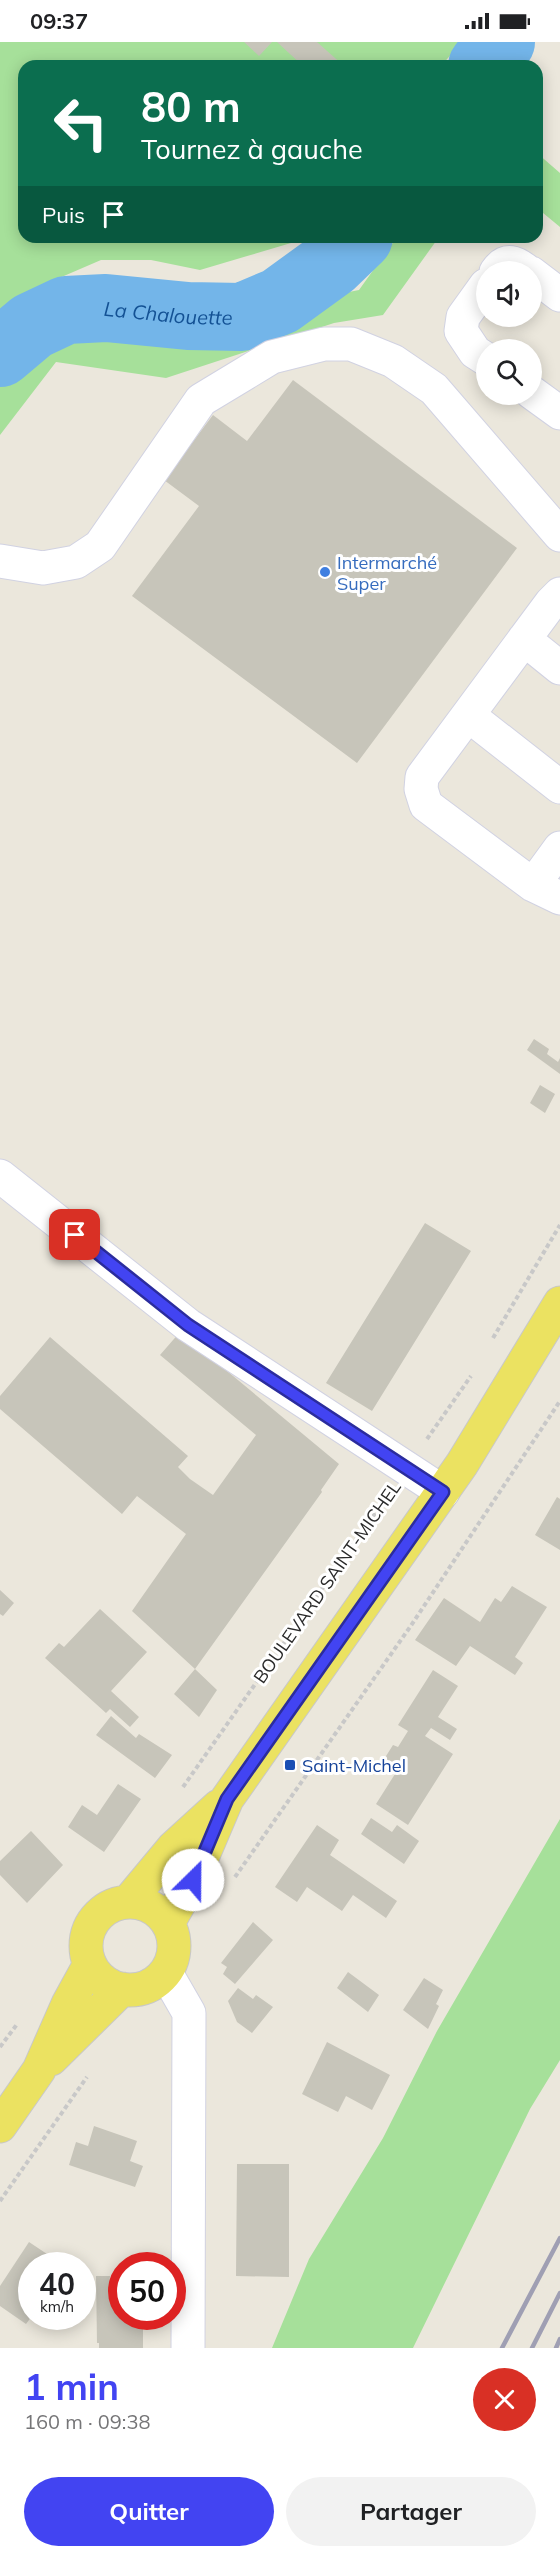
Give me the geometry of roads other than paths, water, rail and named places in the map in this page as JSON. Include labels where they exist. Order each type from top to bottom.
[{"type":"main road","points":[[168,1923],[193,1880],[227,1799],[443,1492],[560,1303]]},
{"type":"main road","points":[[128,1902],[172,1848],[227,1799]]},
{"type":"main road","points":[[128,1902],[151,1907],[168,1923],[175,1941],[172,1963],[156,1983],[142,1989],[122,1989],[109,1985],[98,1976],[90,1964],[87,1944],[89,1931],[94,1920],[113,1905],[128,1902]]},
{"type":"main road","points":[[39,2070],[68,2004],[90,1964]]},
{"type":"main road","points":[[0,2126],[39,2070],[122,1989]]},
{"type":"street","points":[[542,281],[560,295]]},
{"type":"street","points":[[476,299],[463,317],[460,331],[476,353]]},
{"type":"street","points":[[0,561],[43,568],[76,562],[100,546],[201,400],[272,357],[324,344],[351,344],[393,361],[434,389],[560,535]]},
{"type":"street","points":[[542,400],[560,413]]},
{"type":"street","points":[[560,594],[422,777],[426,805],[547,891],[560,848]]},
{"type":"street","points":[[524,639],[560,668]]},
{"type":"street","points":[[468,715],[560,787]]},
{"type":"street","points":[[0,1176],[188,1325],[443,1492]]},
{"type":"street","points":[[166,1973],[189,2013],[188,2348]]},
{"type":"waterway","name":"La Chalouette","points":[[487,60],[501,42]]},
{"type":"waterway","name":"La Chalouette","points":[[0,353],[32,326],[66,310],[106,308],[188,316],[242,317],[280,301],[331,264],[353,243]]},
{"type":"railway","points":[[502,2348],[560,2238]]},
{"type":"railway","points":[[532,2348],[560,2293]]},
{"type":"railway","points":[[556,2348],[560,2339]]},
{"type":"place","name":"Intermarché Super","points":[[325,572]]},
{"type":"place","name":"Saint-Michel","points":[[290,1765]]}]
